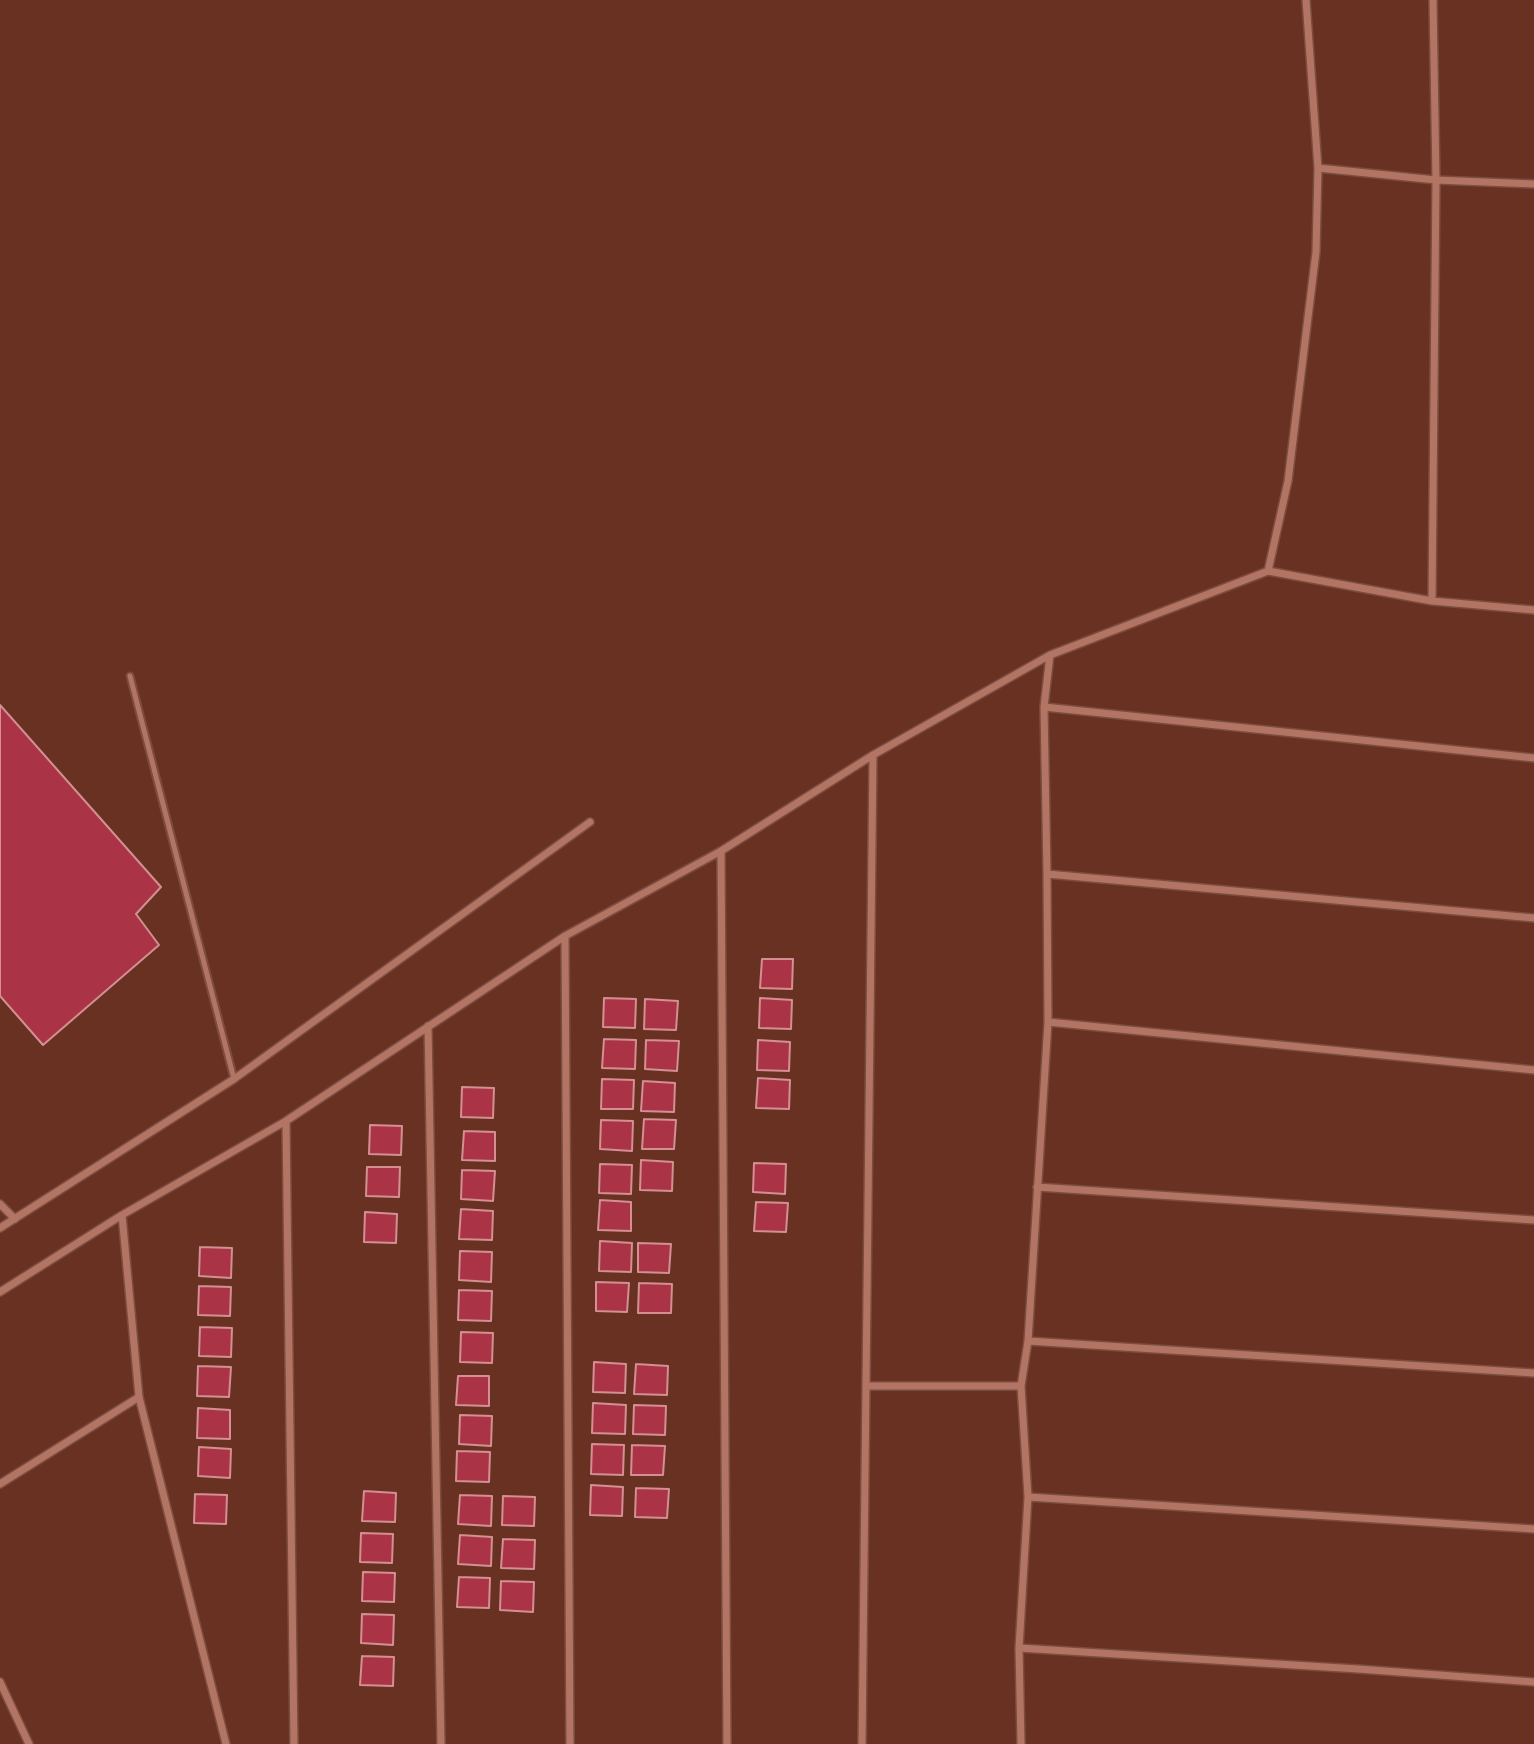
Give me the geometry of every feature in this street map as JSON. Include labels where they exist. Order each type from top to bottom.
[{"type":"street","points":[[1268,571],[1288,481],[1316,252],[1318,168],[1306,0]]},
{"type":"street","points":[[1432,601],[1436,180],[1433,0]]},
{"type":"street","points":[[1318,168],[1436,180],[1534,184]]},
{"type":"street","points":[[0,1292],[122,1214],[286,1121],[565,936],[722,851],[873,755],[1050,655],[1268,571],[1432,601],[1534,610]]},
{"type":"street","points":[[1021,1744],[1019,1648],[1028,1497],[1021,1386],[1028,1341],[1048,1022],[1044,706],[1050,655]]},
{"type":"street","points":[[1044,706],[1534,758]]},
{"type":"street","points":[[862,1744],[873,755]]},
{"type":"street","points":[[0,1228],[234,1079],[590,822]]},
{"type":"street","points":[[722,851],[727,1744]]},
{"type":"street","points":[[1047,874],[1534,918]]},
{"type":"street","points":[[565,936],[570,1744]]},
{"type":"street","points":[[1048,1022],[1534,1070]]},
{"type":"street","points":[[428,1026],[441,1744]]},
{"type":"street","points":[[286,1121],[294,1744]]},
{"type":"street","points":[[1037,1187],[1534,1220]]},
{"type":"street","points":[[0,1203],[15,1219]]},
{"type":"street","points":[[122,1214],[139,1397],[226,1744]]},
{"type":"street","points":[[1028,1341],[1534,1373]]},
{"type":"street","points":[[866,1387],[1021,1386]]},
{"type":"street","points":[[0,1485],[139,1397]]},
{"type":"street","points":[[1028,1497],[1534,1530]]},
{"type":"street","points":[[1019,1648],[1534,1682]]},
{"type":"street","points":[[0,1682],[29,1744]]},
{"type":"lane","points":[[130,676],[234,1079]]},
{"type":"building","points":[[0,705],[161,887],[136,914],[159,945],[43,1045],[0,996]]},
{"type":"building","points":[[762,959],[793,959],[792,989],[760,988]]},
{"type":"building","points":[[604,998],[636,999],[635,1028],[603,1027]]},
{"type":"building","points":[[760,998],[792,1000],[791,1029],[759,1028]]},
{"type":"building","points":[[645,999],[678,1001],[676,1030],[644,1029]]},
{"type":"building","points":[[604,1039],[636,1040],[635,1069],[602,1068]]},
{"type":"building","points":[[646,1040],[679,1041],[677,1071],[645,1069]]},
{"type":"building","points":[[758,1040],[790,1042],[789,1071],[757,1070]]},
{"type":"building","points":[[758,1078],[790,1080],[789,1109],[756,1108]]},
{"type":"building","points":[[602,1079],[634,1080],[633,1109],[601,1109]]},
{"type":"building","points":[[643,1081],[675,1083],[674,1112],[641,1111]]},
{"type":"building","points":[[462,1087],[494,1088],[493,1118],[461,1117]]},
{"type":"building","points":[[644,1119],[676,1120],[674,1149],[642,1149]]},
{"type":"building","points":[[601,1120],[633,1121],[632,1151],[600,1149]]},
{"type":"building","points":[[370,1125],[402,1126],[401,1155],[369,1154]]},
{"type":"building","points":[[464,1131],[495,1132],[495,1161],[462,1160]]},
{"type":"building","points":[[641,1160],[673,1162],[672,1191],[640,1190]]},
{"type":"building","points":[[754,1163],[786,1164],[785,1194],[753,1192]]},
{"type":"building","points":[[600,1164],[632,1165],[631,1194],[599,1193]]},
{"type":"building","points":[[367,1167],[400,1167],[399,1197],[366,1196]]},
{"type":"building","points":[[462,1170],[495,1171],[493,1201],[461,1199]]},
{"type":"building","points":[[600,1200],[631,1202],[631,1231],[598,1230]]},
{"type":"building","points":[[756,1202],[788,1203],[786,1232],[754,1231]]},
{"type":"building","points":[[461,1209],[493,1211],[492,1240],[459,1239]]},
{"type":"building","points":[[365,1212],[397,1214],[396,1243],[364,1242]]},
{"type":"building","points":[[600,1241],[632,1243],[631,1272],[599,1271]]},
{"type":"building","points":[[638,1243],[671,1244],[669,1273],[638,1272]]},
{"type":"building","points":[[200,1247],[232,1248],[231,1278],[199,1276]]},
{"type":"building","points":[[460,1251],[492,1252],[491,1282],[459,1280]]},
{"type":"building","points":[[596,1282],[629,1283],[627,1312],[596,1311]]},
{"type":"building","points":[[639,1283],[672,1284],[671,1313],[638,1313]]},
{"type":"building","points":[[199,1286],[231,1287],[230,1316],[198,1315]]},
{"type":"building","points":[[459,1290],[492,1291],[491,1321],[458,1320]]},
{"type":"building","points":[[200,1327],[232,1328],[231,1357],[199,1356]]},
{"type":"building","points":[[461,1332],[493,1333],[492,1363],[460,1362]]},
{"type":"building","points":[[594,1362],[626,1364],[625,1393],[593,1392]]},
{"type":"building","points":[[636,1364],[668,1366],[667,1395],[634,1394]]},
{"type":"building","points":[[198,1366],[231,1367],[229,1397],[197,1396]]},
{"type":"building","points":[[458,1376],[489,1376],[489,1406],[456,1405]]},
{"type":"building","points":[[593,1403],[626,1405],[625,1434],[592,1433]]},
{"type":"building","points":[[634,1405],[666,1406],[665,1435],[633,1434]]},
{"type":"building","points":[[198,1408],[230,1410],[230,1439],[197,1438]]},
{"type":"building","points":[[460,1415],[492,1416],[491,1446],[459,1444]]},
{"type":"building","points":[[592,1444],[624,1445],[623,1475],[591,1474]]},
{"type":"building","points":[[632,1445],[665,1446],[663,1475],[631,1475]]},
{"type":"building","points":[[199,1447],[231,1449],[230,1478],[198,1476]]},
{"type":"building","points":[[457,1451],[490,1452],[489,1482],[456,1481]]},
{"type":"building","points":[[591,1485],[623,1487],[622,1516],[590,1515]]},
{"type":"building","points":[[636,1488],[669,1489],[667,1518],[635,1517]]},
{"type":"building","points":[[364,1491],[396,1493],[395,1522],[362,1521]]},
{"type":"building","points":[[195,1494],[227,1495],[226,1524],[194,1523]]},
{"type":"building","points":[[460,1495],[492,1496],[491,1526],[458,1524]]},
{"type":"building","points":[[503,1496],[535,1497],[534,1526],[502,1525]]},
{"type":"building","points":[[361,1533],[393,1534],[392,1563],[360,1562]]},
{"type":"building","points":[[460,1535],[492,1537],[491,1566],[458,1564]]},
{"type":"building","points":[[503,1539],[535,1540],[534,1569],[501,1568]]},
{"type":"building","points":[[363,1572],[395,1573],[394,1602],[362,1601]]},
{"type":"building","points":[[459,1577],[490,1578],[489,1608],[457,1607]]},
{"type":"building","points":[[501,1581],[534,1582],[533,1612],[500,1610]]},
{"type":"building","points":[[362,1614],[394,1615],[393,1645],[361,1643]]},
{"type":"building","points":[[362,1656],[394,1657],[393,1686],[360,1685]]}]
